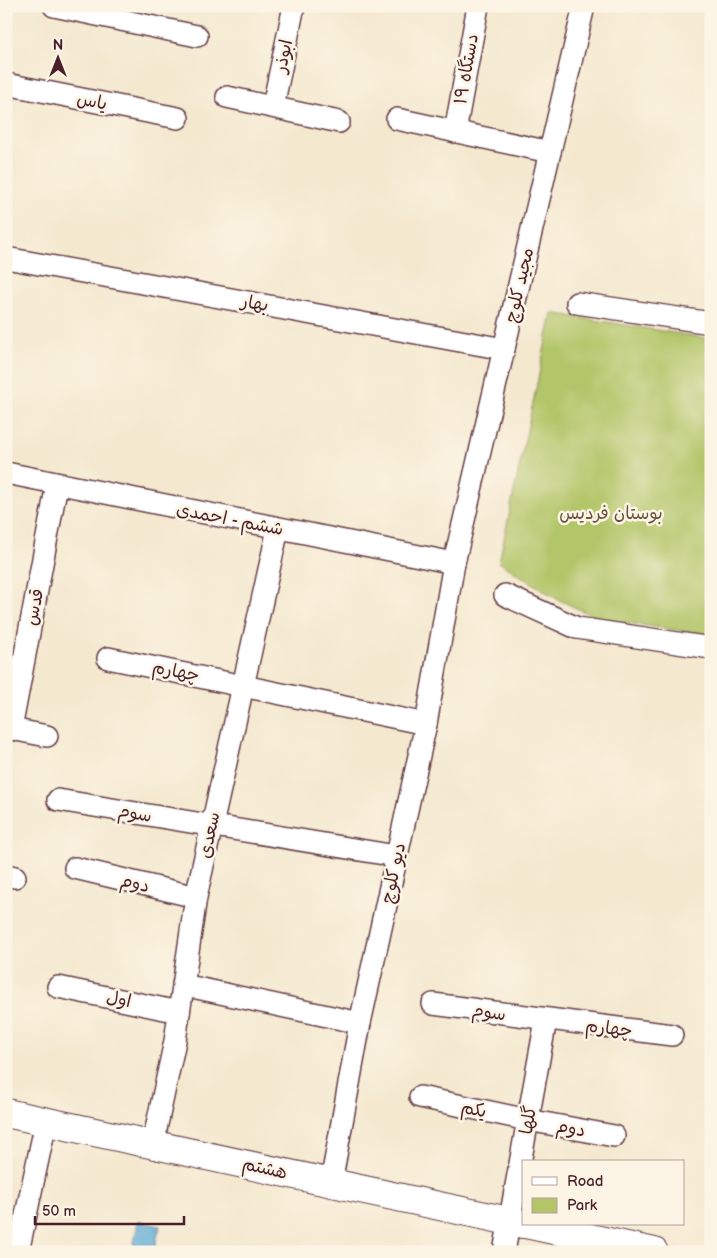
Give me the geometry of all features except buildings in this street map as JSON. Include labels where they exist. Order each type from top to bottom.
[{"type":"street","points":[[54,6],[197,36]]},
{"type":"street","name":"ابوذر","points":[[273,106],[294,6]]},
{"type":"street","name":"۱۹ دستگاه","points":[[455,132],[478,6]]},
{"type":"street","name":"مجید کلوچ","points":[[454,563],[584,6]]},
{"type":"street","name":"یاس","points":[[6,84],[178,118]]},
{"type":"street","points":[[227,97],[340,122]]},
{"type":"street","points":[[397,119],[550,152]]},
{"type":"street","name":"بهار","points":[[6,258],[504,349]]},
{"type":"street","points":[[577,303],[711,323]]},
{"type":"street","name":"ششم - احمدی","points":[[6,473],[454,563]]},
{"type":"street","name":"قدس","points":[[9,728],[57,484]]},
{"type":"street","name":"سعدی","points":[[153,1143],[170,1069],[196,897],[278,529]]},
{"type":"street","name":"دیو کلوچ","points":[[331,1183],[360,1023],[426,724],[454,563]]},
{"type":"street","points":[[505,594],[577,628],[711,648]]},
{"type":"street","name":"چهارم","points":[[108,658],[243,684],[426,724]]},
{"type":"street","points":[[9,728],[47,736]]},
{"type":"street","name":"سوم","points":[[58,800],[396,856]]},
{"type":"street","name":"دوم","points":[[75,868],[196,897]]},
{"type":"street","points":[[183,985],[360,1023]]},
{"type":"street","name":"اول","points":[[58,987],[179,1012]]},
{"type":"street","name":"سوم","points":[[433,1004],[546,1020]]},
{"type":"street","name":"چهارم","points":[[546,1020],[672,1036]]},
{"type":"street","name":"گلها","points":[[525,1160],[528,1120],[546,1020]]},
{"type":"street","name":"یکم","points":[[420,1097],[528,1120]]},
{"type":"street","name":"هشتم","points":[[6,1113],[519,1223]]},
{"type":"street","name":"دوم","points":[[528,1120],[614,1136]]},
{"type":"street","points":[[18,1252],[46,1122]]},
{"type":"street","name":"گلها","points":[[504,1252],[519,1223],[522,1189]]},
{"type":"street","name":"هشتم","points":[[533,1226],[654,1252]]},
{"type":"green space","name":"بوستان فردیس","points":[[552,313],[711,339],[711,635],[600,619],[557,599],[499,562]]},
{"type":"water","points":[[138,1221],[160,1226],[154,1252],[132,1252]]}]
